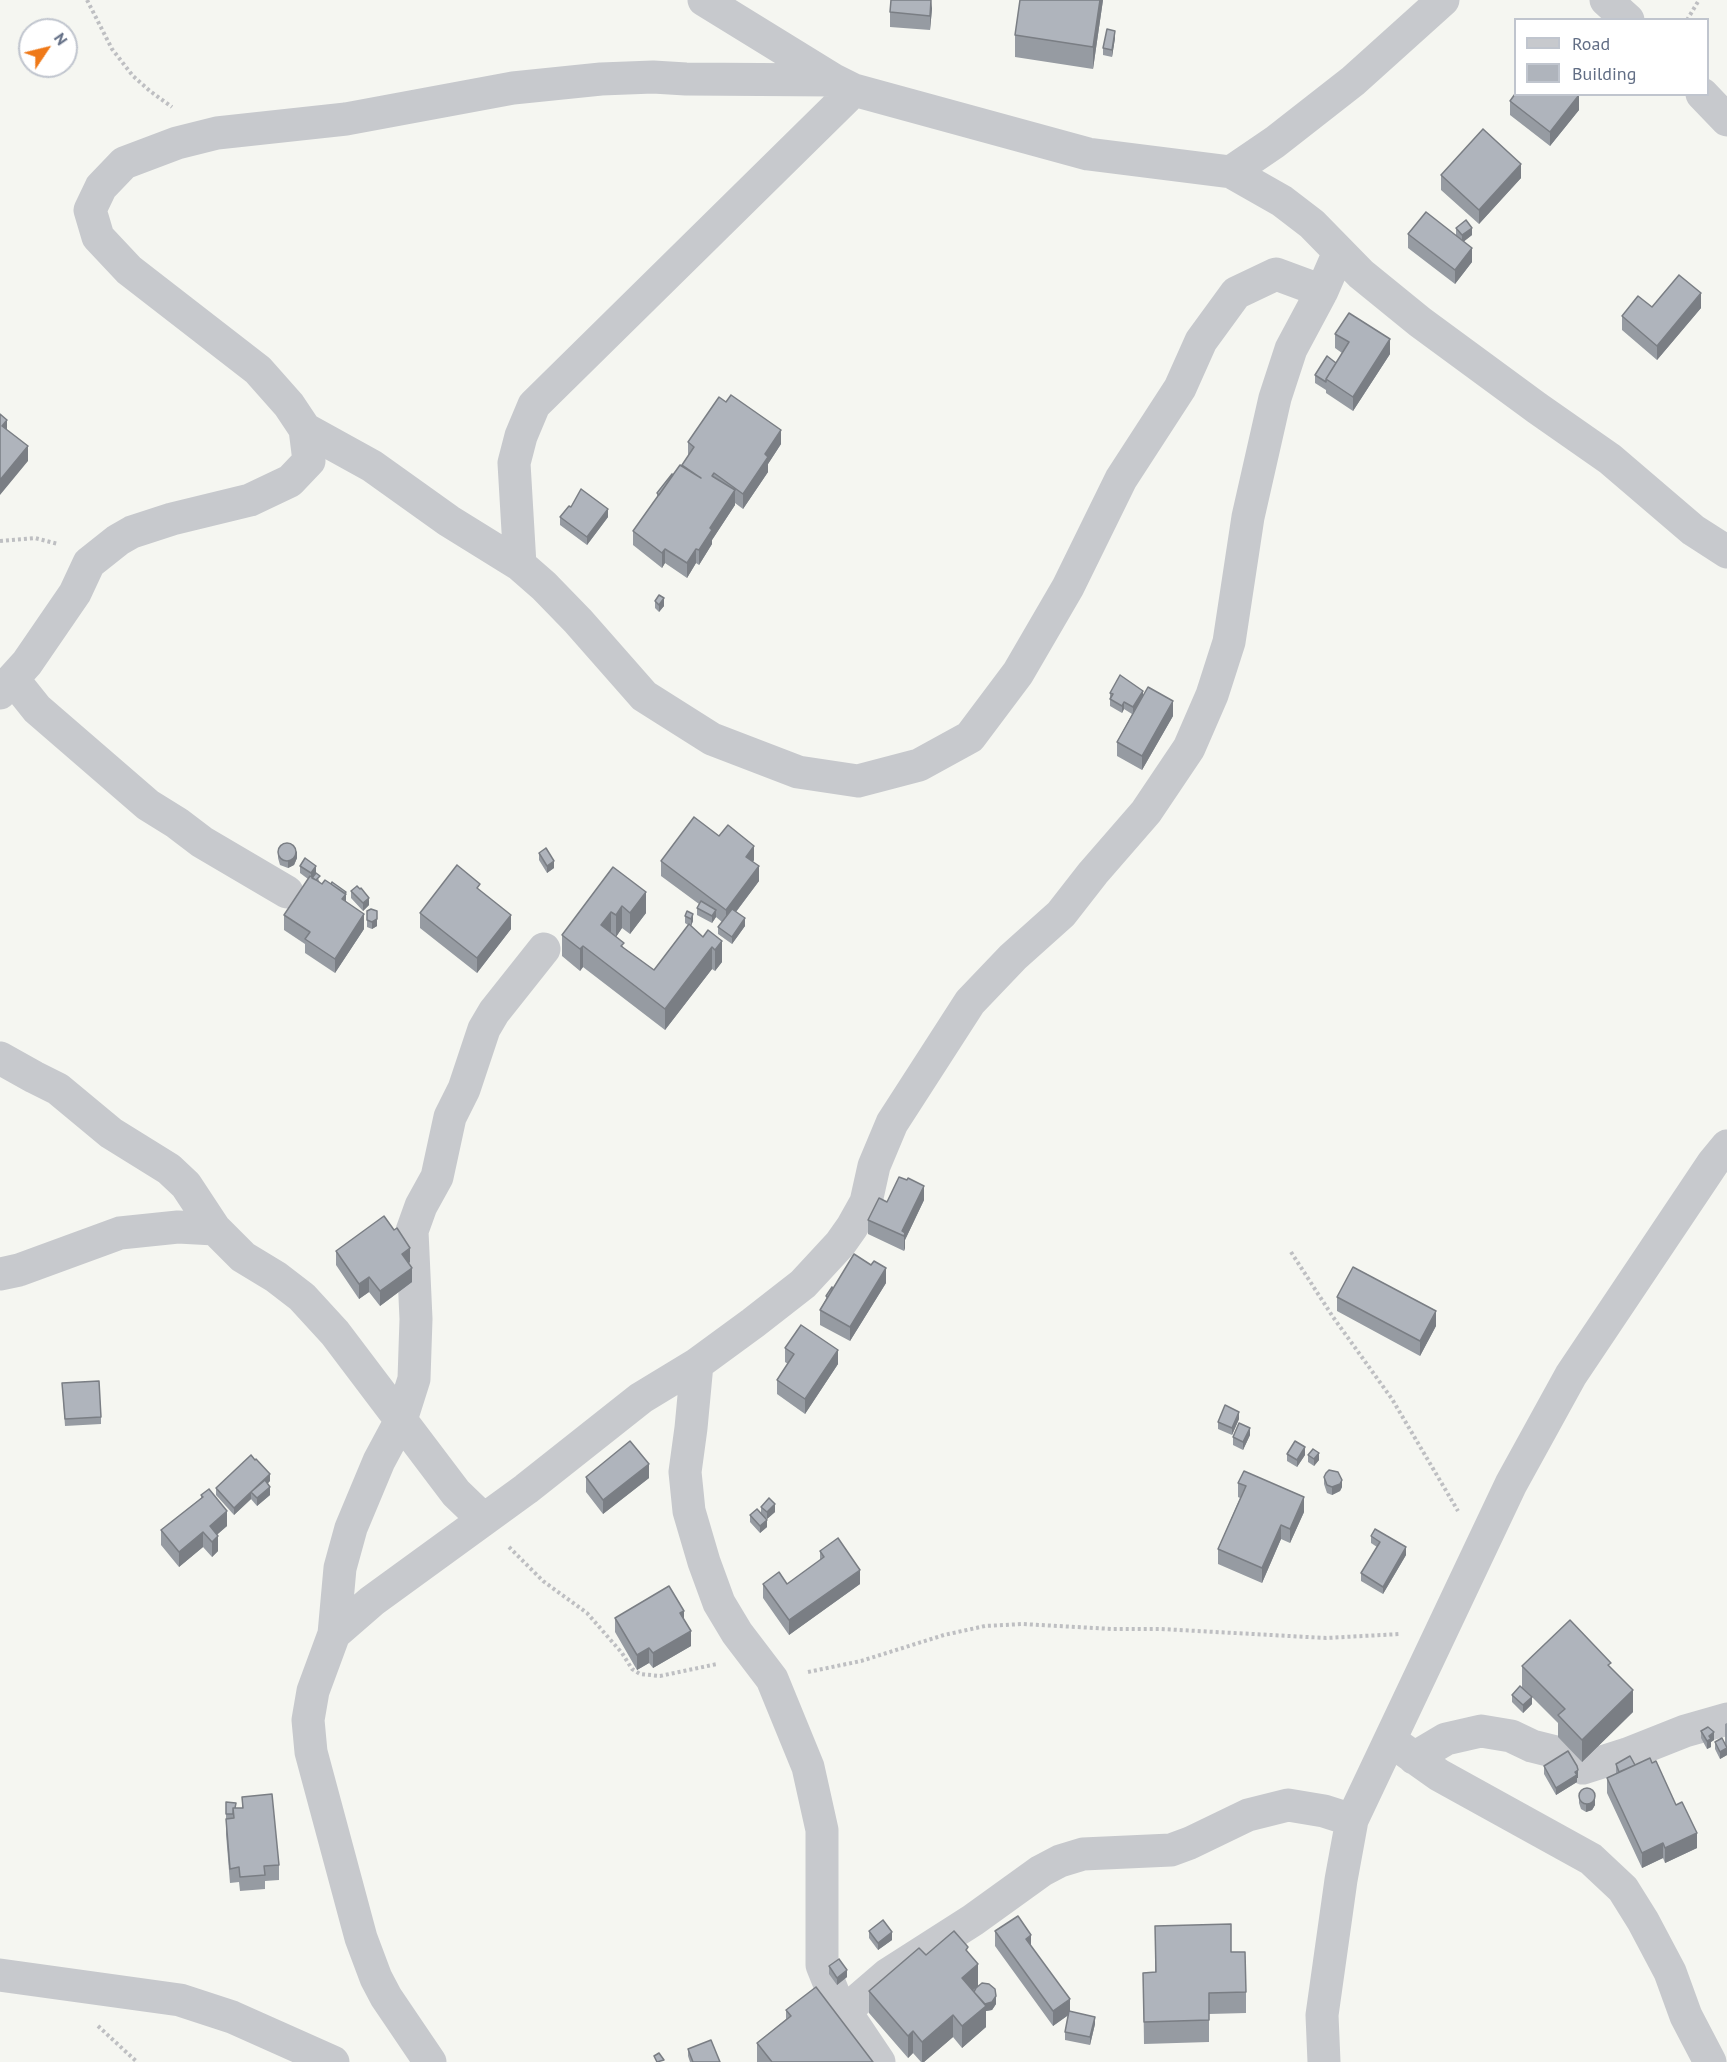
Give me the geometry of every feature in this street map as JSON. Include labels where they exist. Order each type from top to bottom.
[{"type":"street","points":[[704,0],[844,85]]},
{"type":"street","points":[[1231,172],[1275,142],[1345,88],[1443,0]]},
{"type":"street","points":[[1606,0],[1626,18]]},
{"type":"street","points":[[287,892],[202,842],[148,805],[37,709],[6,686],[27,663],[75,593],[89,563],[118,540],[132,532],[172,519],[250,500],[290,481],[309,461],[305,429],[289,405],[258,369],[129,270],[98,237],[90,210],[100,187],[124,163],[177,143],[217,133],[346,119],[513,88],[601,79],[653,77],[844,85],[1088,154],[1231,172],[1282,201],[1312,225],[1361,274],[1420,322],[1610,459],[1693,530],[1727,552]]},
{"type":"street","points":[[520,565],[514,463],[521,436],[534,405],[844,85]]},
{"type":"street","points":[[1704,96],[1727,120]]},
{"type":"street","points":[[334,1634],[372,1601],[545,1474],[641,1398],[697,1364],[803,1284],[840,1244],[866,1202],[874,1166],[892,1123],[970,1002],[1012,957],[1061,914],[1146,812],[1189,748],[1212,695],[1229,642],[1248,517],[1275,398],[1291,349],[1340,252]]},
{"type":"street","points":[[305,429],[372,466],[449,521],[520,565],[578,621],[644,696],[712,739],[798,772],[858,781],[919,765],[970,737],[1018,673],[1068,588],[1121,479],[1180,388],[1201,341],[1236,293],[1276,274],[1322,291]]},
{"type":"street","points":[[430,2062],[386,1997],[368,1958],[311,1752],[308,1720],[334,1634],[340,1568],[351,1528],[379,1461],[401,1420],[414,1379],[416,1360],[412,1231],[421,1206],[437,1177],[450,1117],[464,1089],[484,1029],[494,1012],[544,949]]},
{"type":"street","points":[[0,1058],[58,1089],[111,1133],[169,1169],[186,1185],[215,1229],[243,1257],[276,1277],[302,1297],[335,1333],[456,1493],[483,1519]]},
{"type":"street","points":[[1324,2062],[1322,2015],[1352,1820],[1368,1784],[1402,1749],[1443,1631],[1511,1485],[1571,1376],[1713,1163],[1727,1146]]},
{"type":"street","points":[[0,1274],[19,1270],[120,1233],[178,1227],[215,1229]]},
{"type":"street","points":[[697,1364],[685,1472],[689,1511],[719,1604],[737,1633],[772,1679],[808,1767],[819,1810],[823,1856],[822,1965],[825,1977],[844,2012],[879,2062]]},
{"type":"street","points":[[1402,1749],[1481,1731],[1511,1736],[1532,1746],[1568,1755],[1583,1768],[1627,1754],[1685,1731],[1727,1719]]},
{"type":"street","points":[[1402,1749],[1479,1799],[1542,1830],[1591,1859],[1623,1889],[1670,1972],[1686,2016],[1710,2062]]},
{"type":"street","points":[[844,2012],[887,1975],[973,1920],[1041,1870],[1060,1861],[1083,1854],[1171,1850],[1248,1815],[1288,1805],[1324,1811],[1352,1820]]},
{"type":"street","points":[[0,1975],[180,2000],[232,2017],[333,2062]]},
{"type":"path","points":[[87,0],[112,49],[133,76],[163,101],[217,133]]},
{"type":"path","points":[[1688,18],[1699,0]]},
{"type":"path","points":[[0,541],[35,538],[75,551],[89,563]]},
{"type":"path","points":[[1291,1252],[1333,1317],[1392,1399],[1481,1550]]},
{"type":"path","points":[[483,1519],[543,1581],[587,1612],[622,1653],[632,1669],[640,1674],[660,1676],[716,1664],[752,1676],[772,1679],[861,1661],[944,1635],[985,1626],[1023,1624],[1326,1638],[1443,1631]]},
{"type":"building","points":[[891,0],[931,0],[930,16],[890,12]]},
{"type":"building","points":[[1020,0],[1100,0],[1093,47],[1015,35]]},
{"type":"building","points":[[1107,29],[1115,31],[1112,50],[1103,48]]},
{"type":"building","points":[[1514,95],[1578,96],[1550,132],[1510,101]]},
{"type":"building","points":[[1483,129],[1521,164],[1479,210],[1441,175]]},
{"type":"building","points":[[1426,212],[1472,248],[1455,270],[1408,234]]},
{"type":"building","points":[[1466,220],[1472,228],[1462,235],[1456,228]]},
{"type":"building","points":[[1679,275],[1701,293],[1657,346],[1622,316],[1638,296],[1652,307]]},
{"type":"building","points":[[1349,313],[1390,339],[1353,397],[1326,379],[1349,342],[1335,334]]},
{"type":"building","points":[[1327,356],[1336,363],[1326,382],[1315,375]]},
{"type":"building","points":[[731,395],[781,430],[765,454],[768,457],[743,494],[714,473],[712,476],[735,490],[710,528],[712,530],[699,550],[696,549],[687,563],[665,549],[662,553],[633,531],[680,465],[701,478],[682,465],[694,447],[688,442],[719,397],[726,402]]},
{"type":"building","points":[[0,414],[7,420],[2,426],[28,446],[0,480]]},
{"type":"building","points":[[673,475],[659,495],[657,493]]},
{"type":"building","points":[[581,489],[608,509],[587,537],[560,517],[569,506],[571,507]]},
{"type":"building","points":[[659,595],[664,598],[659,605],[655,601]]},
{"type":"building","points":[[1120,675],[1143,691],[1133,707],[1124,702],[1122,706],[1110,699],[1113,694],[1110,693]]},
{"type":"building","points":[[1148,687],[1173,701],[1142,756],[1117,742]]},
{"type":"building","points":[[694,817],[719,836],[728,825],[754,846],[746,857],[759,866],[726,910],[661,861]]},
{"type":"building","points":[[287,843],[293,846],[296,852],[293,858],[287,861],[281,858],[278,852],[281,846]]},
{"type":"building","points":[[546,848],[554,861],[547,866],[539,853]]},
{"type":"building","points":[[305,858],[316,866],[311,873],[300,866]]},
{"type":"building","points":[[457,865],[480,884],[477,888],[511,915],[477,958],[420,913]]},
{"type":"building","points":[[613,867],[646,892],[630,913],[622,906],[616,915],[611,912],[601,925],[624,943],[621,946],[654,970],[689,924],[703,937],[708,930],[722,941],[715,950],[712,947],[665,1009],[583,946],[580,949],[562,935]]},
{"type":"building","points":[[316,873],[320,876],[316,880],[312,878]]},
{"type":"building","points":[[310,876],[322,884],[325,880],[346,894],[342,899],[364,914],[335,959],[305,939],[310,932],[284,915]]},
{"type":"building","points":[[332,882],[346,892],[345,894],[331,884]]},
{"type":"building","points":[[357,886],[369,898],[363,903],[351,891]]},
{"type":"building","points":[[701,901],[716,910],[712,916],[697,908]]},
{"type":"building","points":[[371,909],[377,911],[377,919],[372,922],[367,920],[367,911]]},
{"type":"building","points":[[732,909],[745,918],[732,937],[718,927]]},
{"type":"building","points":[[687,911],[693,914],[691,919],[685,916]]},
{"type":"building","points":[[899,1177],[907,1180],[908,1178],[924,1186],[902,1231],[905,1233],[904,1236],[868,1220],[879,1198],[887,1202]]},
{"type":"building","points":[[384,1216],[394,1230],[397,1228],[410,1248],[402,1254],[412,1268],[380,1291],[369,1277],[359,1284],[336,1251]]},
{"type":"building","points":[[854,1254],[871,1265],[874,1261],[886,1268],[850,1327],[820,1310]]},
{"type":"building","points":[[1353,1267],[1436,1311],[1420,1341],[1337,1297]]},
{"type":"building","points":[[801,1325],[838,1350],[805,1399],[777,1380],[794,1354],[785,1348]]},
{"type":"building","points":[[99,1381],[101,1417],[65,1419],[62,1383]]},
{"type":"building","points":[[1225,1405],[1239,1412],[1232,1428],[1218,1422]]},
{"type":"building","points":[[1239,1423],[1250,1428],[1243,1442],[1233,1437]]},
{"type":"building","points":[[630,1441],[649,1464],[603,1500],[586,1477]]},
{"type":"building","points":[[1295,1441],[1305,1447],[1297,1460],[1287,1454]]},
{"type":"building","points":[[1313,1449],[1319,1453],[1314,1459],[1308,1455]]},
{"type":"building","points":[[251,1455],[270,1474],[234,1508],[216,1488]]},
{"type":"building","points":[[1329,1470],[1338,1472],[1342,1480],[1340,1484],[1332,1487],[1327,1485],[1324,1477]]},
{"type":"building","points":[[1244,1471],[1304,1497],[1290,1529],[1281,1525],[1262,1568],[1218,1549],[1246,1486],[1238,1483]]},
{"type":"building","points":[[265,1480],[270,1487],[257,1498],[251,1492]]},
{"type":"building","points":[[209,1489],[227,1511],[210,1526],[218,1536],[212,1542],[203,1532],[179,1552],[161,1530],[203,1497],[201,1495]]},
{"type":"building","points":[[769,1498],[775,1504],[767,1512],[761,1507]]},
{"type":"building","points":[[757,1509],[767,1520],[760,1526],[750,1515]]},
{"type":"building","points":[[1375,1529],[1406,1547],[1383,1587],[1361,1573],[1380,1542],[1371,1536]]},
{"type":"building","points":[[838,1538],[860,1570],[789,1620],[763,1584],[779,1572],[787,1584],[824,1557],[820,1551]]},
{"type":"building","points":[[669,1586],[684,1611],[680,1613],[691,1631],[653,1653],[649,1648],[637,1655],[615,1618]]},
{"type":"building","points":[[1570,1620],[1611,1663],[1608,1665],[1633,1690],[1582,1740],[1558,1715],[1565,1709],[1522,1666]]},
{"type":"building","points":[[1520,1686],[1532,1697],[1523,1705],[1512,1695]]},
{"type":"building","points":[[1708,1727],[1714,1732],[1709,1736],[1711,1739],[1707,1741],[1701,1731]]},
{"type":"building","points":[[1722,1738],[1727,1748],[1720,1752],[1715,1742]]},
{"type":"building","points":[[1568,1751],[1577,1766],[1578,1770],[1575,1772],[1577,1775],[1556,1788],[1544,1766]]},
{"type":"building","points":[[1630,1756],[1635,1765],[1619,1772],[1616,1764]]},
{"type":"building","points":[[1650,1758],[1652,1763],[1656,1761],[1676,1805],[1682,1802],[1697,1833],[1665,1848],[1663,1843],[1642,1853],[1607,1778]]},
{"type":"building","points":[[1587,1788],[1595,1796],[1587,1804],[1579,1796]]},
{"type":"building","points":[[272,1794],[279,1865],[264,1866],[265,1875],[240,1877],[239,1867],[230,1869],[226,1819],[234,1818],[233,1808],[243,1808],[242,1797]]},
{"type":"building","points":[[226,1802],[236,1803],[233,1814],[226,1814]]},
{"type":"building","points":[[1018,1916],[1031,1935],[1026,1939],[1070,1999],[1053,2011],[995,1931]]},
{"type":"building","points":[[883,1920],[892,1932],[878,1943],[869,1931]]},
{"type":"building","points":[[1231,1924],[1231,1952],[1245,1952],[1246,1992],[1209,1993],[1209,2020],[1144,2022],[1143,1973],[1156,1972],[1155,1926]]},
{"type":"building","points":[[954,1931],[968,1947],[966,1950],[978,1964],[962,1978],[986,2006],[962,2026],[953,2015],[922,2042],[913,2031],[908,2036],[869,1991],[919,1948],[926,1955]]},
{"type":"building","points":[[839,1959],[847,1970],[837,1978],[829,1966]]},
{"type":"building","points":[[982,1983],[989,1984],[995,1989],[996,1996],[992,2002],[985,2004],[974,1992]]},
{"type":"building","points":[[816,1987],[873,2062],[772,2062],[757,2043],[791,2016],[786,2010]]},
{"type":"building","points":[[1069,2011],[1095,2017],[1090,2037],[1065,2032]]},
{"type":"building","points":[[711,2040],[720,2062],[693,2062],[688,2049]]},
{"type":"building","points":[[659,2053],[664,2060],[657,2062],[654,2056]]}]
